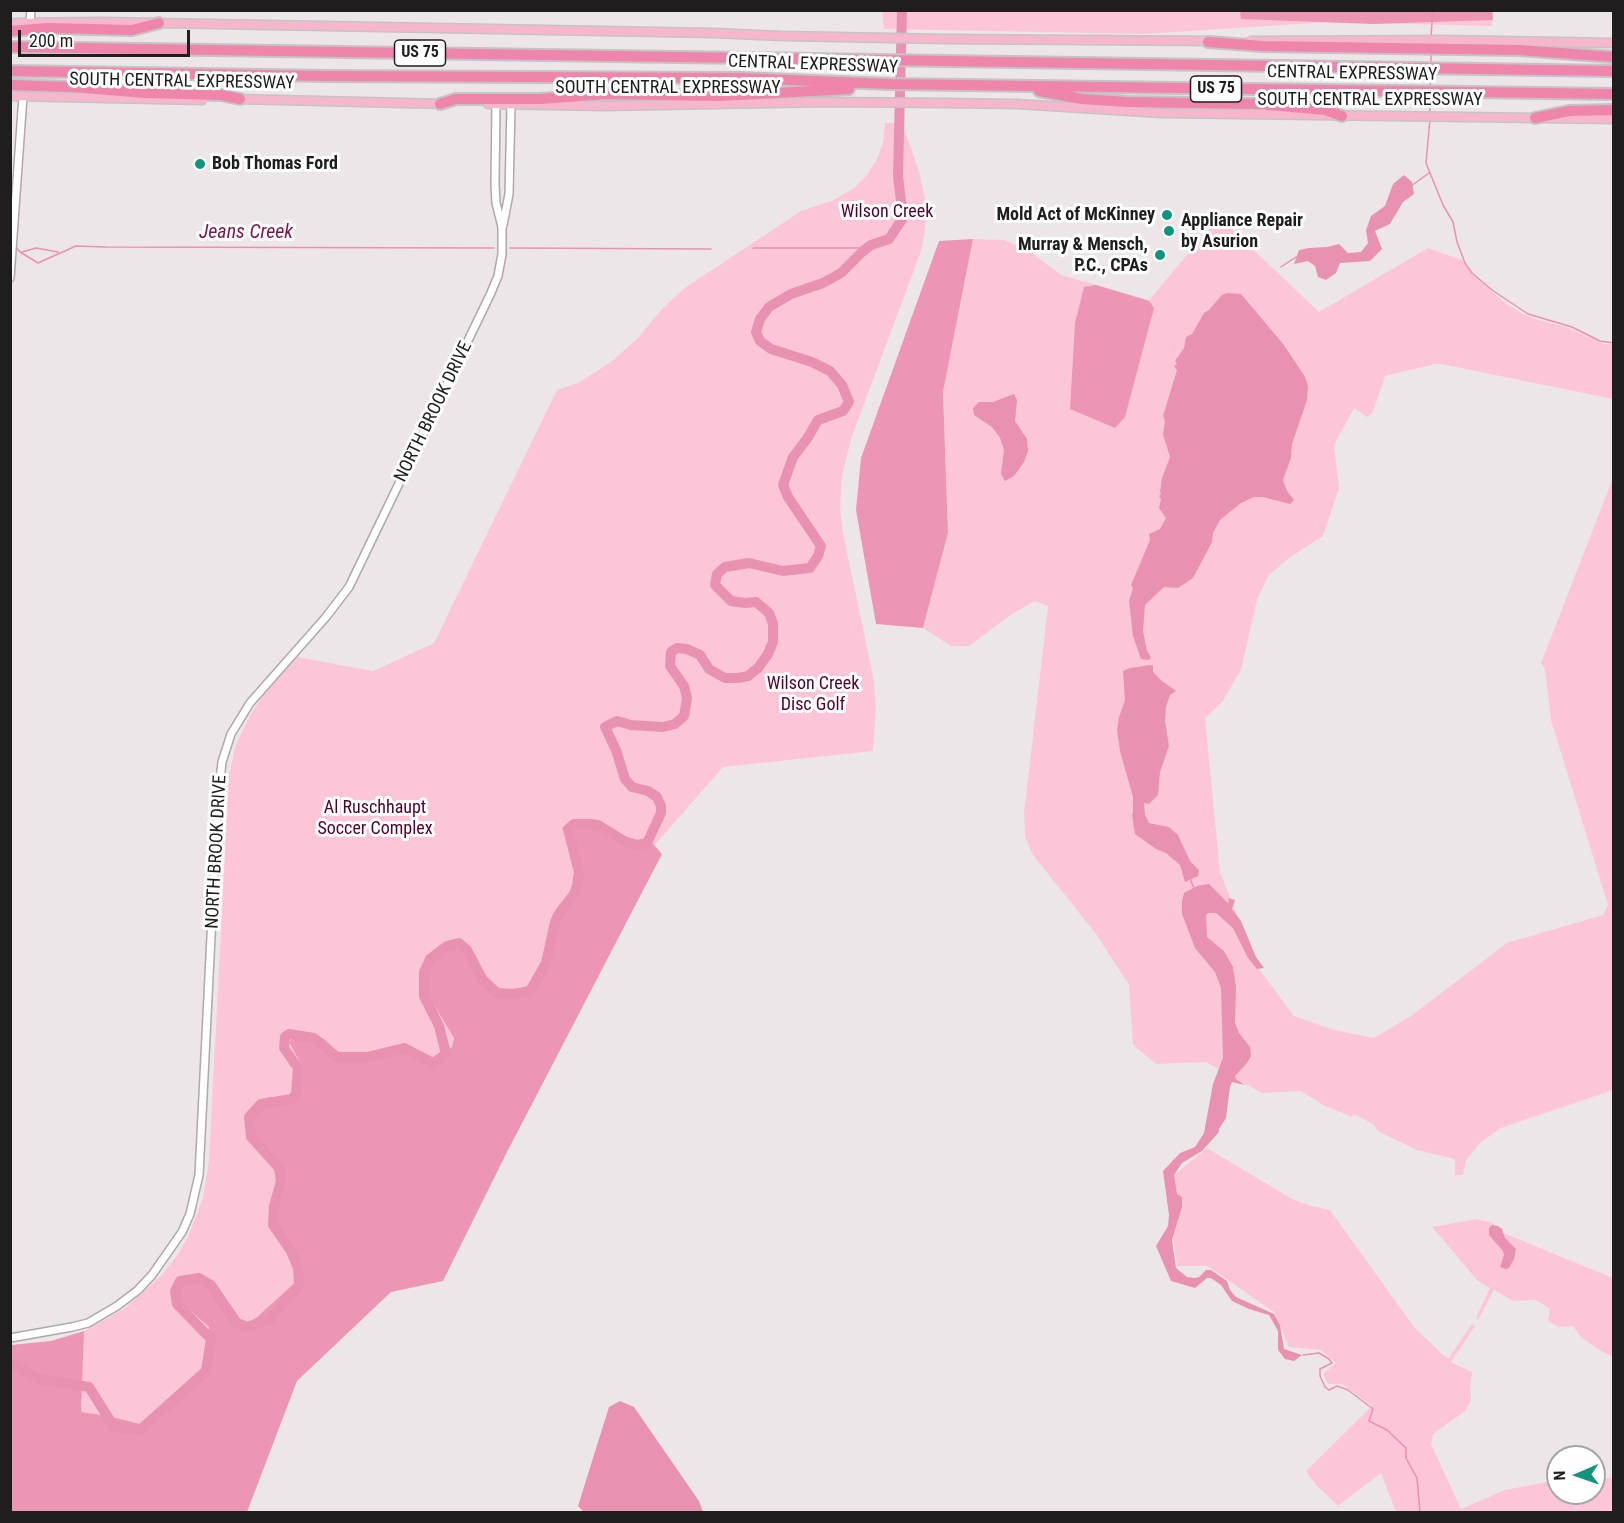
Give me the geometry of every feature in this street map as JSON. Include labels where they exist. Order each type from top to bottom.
[{"type":"highway","points":[[10,31],[48,28],[132,30],[159,23]]},
{"type":"highway","points":[[1208,42],[1263,46],[1446,44],[1614,57]]},
{"type":"highway","name":"CENTRAL EXPRESSWAY","points":[[10,48],[1614,71]]},
{"type":"highway","name":"CENTRAL EXPRESSWAY","points":[[10,71],[326,76],[740,78],[828,92],[890,84],[1614,94]]},
{"type":"highway","points":[[10,85],[221,95],[240,99]]},
{"type":"highway","points":[[1018,86],[1082,99],[1258,104],[1325,110],[1342,116]]},
{"type":"highway","points":[[440,104],[456,99],[541,99],[606,94],[720,96],[828,92]]},
{"type":"highway","points":[[1535,118],[1569,111],[1614,110]]},
{"type":"main road","points":[[10,23],[159,23],[829,37],[1208,42]]},
{"type":"main road","points":[[1446,44],[1614,43]]},
{"type":"main road","name":"SOUTH CENTRAL EXPRESSWAY","points":[[10,96],[604,106],[828,92],[942,103],[1017,104],[1162,113],[1614,119]]},
{"type":"street","points":[[30,23],[31,10]]},
{"type":"street","points":[[10,278],[23,96]]},
{"type":"street","name":"NORTH BROOK DRIVE","points":[[496,104],[496,203],[502,227]]},
{"type":"street","name":"NORTH BROOK DRIVE","points":[[10,1338],[88,1323],[111,1310],[138,1290],[152,1275],[186,1223],[196,1195],[199,1175],[219,776],[226,747],[237,721],[249,703],[326,617],[353,580],[490,295],[501,265],[502,227],[508,205],[511,105]]},
{"type":"street","points":[[495,167],[509,167]]},
{"type":"green space","points":[[882,11],[1494,11],[1492,26],[1329,22],[1145,34],[884,29]]},
{"type":"green space","name":"Al Ruschhaupt Soccer Complex","points":[[885,123],[902,123],[919,171],[927,207],[921,251],[852,436],[842,475],[840,508],[843,533],[874,681],[876,709],[873,751],[723,767],[655,845],[649,839],[639,848],[617,836],[582,823],[565,838],[575,853],[583,876],[577,897],[558,918],[546,969],[527,991],[495,994],[485,980],[423,987],[454,1038],[452,1047],[430,1063],[403,1050],[344,1058],[324,1040],[302,1032],[290,1042],[301,1064],[293,1095],[283,1098],[269,1097],[247,1130],[286,1180],[271,1227],[292,1255],[300,1278],[247,1326],[236,1321],[211,1282],[178,1300],[209,1327],[205,1363],[189,1390],[171,1401],[144,1425],[109,1416],[80,1412],[84,1331],[124,1309],[160,1277],[188,1237],[203,1198],[209,1160],[229,776],[236,744],[252,712],[264,694],[297,657],[373,671],[434,643],[557,390],[580,382],[612,361],[637,339],[663,308],[686,287],[801,211],[834,200],[854,188],[867,175],[877,159],[883,143]]},
{"type":"green space","points":[[1219,217],[1319,312],[1428,248],[1462,260],[1474,276],[1505,303],[1523,314],[1567,327],[1604,344],[1613,344],[1613,399],[1441,364],[1385,376],[1373,412],[1367,417],[1354,408],[1334,445],[1339,488],[1323,536],[1289,558],[1269,575],[1257,600],[1241,670],[1222,702],[1205,718],[1220,872],[1257,966],[1294,1016],[1334,1030],[1374,1038],[1411,1016],[1507,943],[1603,915],[1608,905],[1551,720],[1545,669],[1541,663],[1613,478],[1613,1090],[1501,1128],[1480,1143],[1466,1160],[1463,1175],[1455,1175],[1455,1159],[1417,1150],[1378,1131],[1373,1124],[1354,1114],[1352,1117],[1325,1106],[1301,1091],[1262,1093],[1206,1062],[1156,1064],[1133,1045],[1129,985],[1096,934],[1033,855],[1025,836],[1024,813],[1048,606],[1035,601],[1012,614],[969,646],[951,646],[923,628],[948,533],[943,392],[973,239],[1004,240],[1027,249],[1061,275],[1149,300]]},
{"type":"green space","points":[[1207,1148],[1292,1199],[1330,1210],[1414,1327],[1443,1355],[1449,1358],[1472,1324],[1475,1326],[1451,1362],[1472,1372],[1471,1401],[1465,1411],[1433,1434],[1431,1444],[1461,1509],[1505,1490],[1546,1482],[1546,1505],[1606,1505],[1606,1478],[1613,1479],[1613,1512],[1396,1512],[1381,1473],[1338,1506],[1315,1484],[1306,1471],[1372,1406],[1342,1384],[1328,1384],[1323,1374],[1336,1363],[1321,1350],[1289,1347],[1274,1312],[1208,1266],[1177,1266],[1173,1239],[1179,1217],[1174,1175]]},
{"type":"green space","points":[[1477,1219],[1493,1223],[1496,1230],[1613,1278],[1613,1357],[1581,1337],[1573,1326],[1559,1327],[1548,1321],[1550,1309],[1536,1300],[1513,1301],[1494,1290],[1478,1320],[1476,1318],[1490,1288],[1478,1281],[1432,1227]]},
{"type":"shaded area","points":[[1492,10],[1493,20],[1373,24],[1241,19],[1240,11]]},
{"type":"shaded area","points":[[1404,175],[1412,182],[1414,194],[1403,202],[1390,224],[1375,231],[1382,249],[1370,261],[1340,263],[1336,273],[1326,280],[1318,277],[1315,266],[1308,261],[1294,264],[1299,250],[1309,248],[1339,244],[1348,253],[1361,252],[1368,243],[1366,230],[1371,216],[1385,206],[1393,184]]},
{"type":"shaded area","points":[[973,239],[943,392],[948,533],[923,628],[876,624],[856,510],[861,458],[939,241]]},
{"type":"shaded area","points":[[1096,285],[1149,301],[1154,308],[1125,417],[1115,428],[1070,409],[1075,323],[1084,287]]},
{"type":"shaded area","points":[[1227,293],[1241,294],[1284,345],[1305,377],[1308,386],[1307,400],[1283,480],[1294,500],[1290,504],[1254,497],[1241,503],[1220,520],[1213,533],[1212,542],[1193,578],[1178,588],[1164,587],[1145,605],[1143,631],[1147,651],[1151,657],[1149,660],[1141,659],[1133,636],[1129,601],[1133,588],[1131,585],[1150,540],[1149,534],[1160,529],[1166,518],[1159,508],[1162,478],[1170,457],[1163,434],[1165,421],[1163,416],[1177,370],[1174,366],[1177,364],[1175,361],[1184,348],[1186,337],[1192,334],[1204,313]]},
{"type":"shaded area","points":[[1014,394],[1017,400],[1015,421],[1027,439],[1028,451],[1024,462],[1014,476],[1005,481],[1001,474],[1004,450],[1000,438],[992,427],[974,415],[973,408],[979,402],[993,402]]},
{"type":"shaded area","points":[[1150,665],[1162,681],[1176,691],[1170,695],[1166,707],[1165,721],[1169,746],[1160,772],[1158,795],[1149,804],[1144,803],[1145,815],[1149,823],[1169,827],[1178,835],[1190,861],[1199,870],[1198,876],[1185,882],[1180,865],[1166,853],[1156,849],[1135,834],[1132,815],[1133,797],[1120,751],[1117,730],[1125,700],[1123,671]]},
{"type":"shaded area","points":[[582,823],[617,836],[639,848],[649,839],[662,854],[506,1154],[443,1281],[391,1292],[297,1381],[247,1512],[11,1512],[11,1345],[51,1341],[84,1331],[81,1412],[144,1425],[171,1401],[189,1390],[205,1363],[209,1327],[178,1300],[179,1289],[188,1280],[211,1282],[236,1321],[247,1326],[300,1278],[292,1255],[271,1227],[286,1180],[247,1130],[256,1103],[269,1097],[283,1098],[293,1095],[301,1064],[289,1042],[302,1032],[324,1039],[344,1058],[403,1050],[430,1063],[452,1047],[454,1038],[423,987],[429,966],[454,943],[475,960],[495,994],[527,991],[546,969],[558,918],[577,897],[583,876],[575,853],[565,838]]},
{"type":"shaded area","points":[[1209,884],[1228,903],[1228,898],[1235,900],[1232,909],[1241,921],[1256,957],[1264,968],[1257,969],[1248,958],[1233,928],[1216,913],[1206,915],[1207,937],[1224,951],[1233,967],[1236,987],[1235,1023],[1239,1033],[1250,1047],[1251,1056],[1235,1076],[1245,1085],[1232,1082],[1226,1118],[1219,1132],[1202,1151],[1182,1163],[1174,1175],[1177,1194],[1182,1197],[1182,1207],[1172,1240],[1176,1268],[1187,1277],[1195,1278],[1206,1270],[1211,1270],[1227,1281],[1236,1297],[1274,1314],[1280,1325],[1284,1349],[1302,1355],[1294,1361],[1285,1359],[1278,1350],[1278,1331],[1269,1315],[1232,1301],[1221,1285],[1211,1278],[1207,1278],[1195,1288],[1171,1281],[1156,1246],[1168,1226],[1169,1215],[1163,1171],[1180,1153],[1195,1147],[1204,1133],[1213,1084],[1223,1058],[1221,988],[1215,972],[1195,948],[1182,914],[1184,893],[1197,886]]},
{"type":"shaded area","points":[[1492,1225],[1502,1229],[1505,1238],[1516,1249],[1509,1268],[1500,1267],[1504,1255],[1489,1235],[1489,1228]]},
{"type":"shaded area","points":[[620,1401],[634,1407],[699,1501],[703,1512],[584,1512],[578,1506],[609,1407]]},
{"type":"waterway","name":"Wilson Creek","points":[[10,1363],[39,1379],[89,1387],[114,1427],[140,1430],[206,1371],[211,1339],[177,1304],[175,1291],[180,1281],[199,1278],[211,1285],[237,1323],[247,1327],[270,1319],[299,1285],[298,1268],[291,1251],[273,1225],[274,1206],[281,1181],[279,1168],[251,1137],[249,1117],[261,1104],[292,1099],[296,1094],[298,1068],[284,1048],[285,1037],[289,1034],[314,1038],[337,1057],[367,1057],[404,1048],[433,1063],[446,1054],[439,1026],[424,996],[424,972],[430,959],[447,946],[459,943],[467,950],[483,980],[497,993],[514,994],[530,991],[546,963],[558,915],[574,894],[577,886],[579,872],[568,829],[574,824],[598,825],[624,841],[637,845],[647,843],[661,813],[661,806],[657,797],[648,791],[632,787],[625,779],[616,750],[605,727],[617,721],[631,725],[663,727],[675,724],[684,716],[687,698],[684,686],[670,666],[671,652],[677,648],[687,649],[700,655],[709,669],[725,678],[748,676],[758,668],[773,642],[773,624],[769,613],[756,602],[731,601],[715,585],[717,574],[725,567],[749,563],[783,571],[810,568],[818,556],[821,546],[788,497],[783,485],[793,457],[818,420],[843,411],[849,402],[842,385],[830,371],[812,362],[771,349],[760,341],[756,332],[760,319],[769,307],[791,294],[823,283],[841,273],[871,245],[889,239],[903,218],[898,176],[902,10]]},
{"type":"waterway","points":[[1431,36],[1433,10]]},
{"type":"waterway","points":[[1431,53],[1431,63]]},
{"type":"waterway","points":[[1430,87],[1431,74]]},
{"type":"waterway","points":[[1430,95],[1430,114]]},
{"type":"waterway","points":[[1430,119],[1426,163],[1443,205],[1453,222],[1465,263],[1472,273],[1492,290],[1528,314],[1572,327],[1600,341],[1614,343]]},
{"type":"waterway","points":[[1411,186],[1429,173]]},
{"type":"waterway","name":"Jeans Creek","points":[[16,247],[38,263],[76,246],[494,248]]},
{"type":"waterway","points":[[22,252],[36,248],[58,252]]},
{"type":"waterway","name":"Jeans Creek","points":[[510,248],[711,249]]},
{"type":"waterway","name":"Jeans Creek","points":[[753,248],[867,248]]},
{"type":"waterway","points":[[1281,267],[1296,257]]},
{"type":"waterway","points":[[1190,879],[1194,888]]},
{"type":"waterway","points":[[1303,1355],[1319,1353],[1329,1359],[1332,1363],[1320,1369],[1320,1376],[1325,1387],[1329,1390],[1337,1386],[1348,1390],[1373,1409],[1369,1421],[1387,1430],[1406,1448],[1406,1458],[1417,1478],[1420,1512]]},
{"type":"place","name":"Bob Thomas Ford","points":[[200,164]]},
{"type":"place","name":"Mold Act of McKinney","points":[[1167,215]]},
{"type":"place","name":"Appliance Repair by Asurion","points":[[1169,231]]},
{"type":"place","name":"Murray & Mensch, P.C., CPAs","points":[[1160,255]]},
{"type":"park label","name":"Wilson Creek Disc Golf","points":[[813,694]]}]
